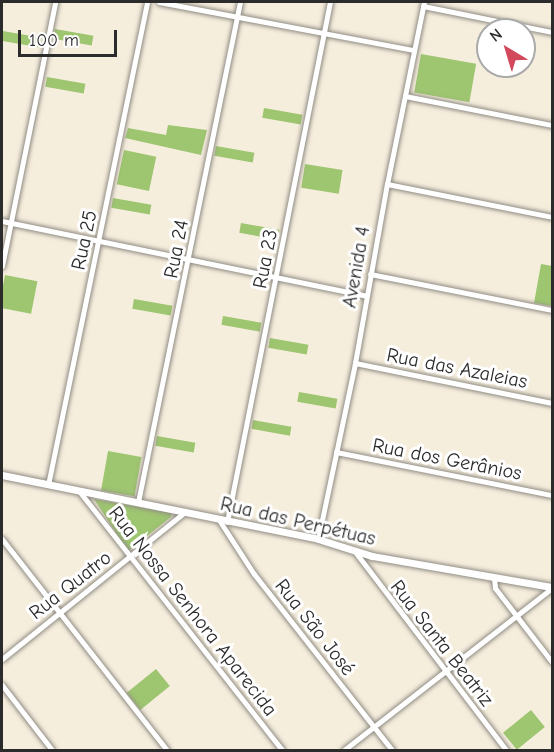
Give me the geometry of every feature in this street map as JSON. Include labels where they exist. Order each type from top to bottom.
[{"type":"street","points":[[2,266],[55,2]]},
{"type":"street","name":"Rua 25","points":[[48,485],[147,2]]},
{"type":"street","points":[[159,2],[413,50]]},
{"type":"street","name":"Rua 24","points":[[138,502],[240,2]]},
{"type":"street","name":"Rua 23","points":[[227,522],[330,2]]},
{"type":"street","points":[[423,4],[552,32]]},
{"type":"street","name":"Avenida 4","points":[[318,539],[355,363],[387,184],[423,4]]},
{"type":"street","points":[[405,96],[552,125]]},
{"type":"street","points":[[387,184],[552,217]]},
{"type":"street","points":[[2,221],[366,296]]},
{"type":"street","points":[[370,274],[552,310]]},
{"type":"street","name":"Rua das Azaleias","points":[[355,363],[552,403]]},
{"type":"street","name":"Rua dos Gerânios","points":[[336,452],[552,495]]},
{"type":"street","name":"Rua das Perpétuas","points":[[2,475],[318,539],[356,553],[552,587]]},
{"type":"street","name":"Rua Nossa Senhora Aparecida","points":[[80,491],[282,750]]},
{"type":"street","name":"Rua Quatro","points":[[2,659],[185,512]]},
{"type":"street","name":"Rua São José","points":[[219,520],[254,574],[392,750]]},
{"type":"street","points":[[2,539],[167,750]]},
{"type":"street","name":"Rua Santa Beatriz","points":[[356,553],[506,750]]},
{"type":"street","points":[[494,578],[495,588],[552,662]]},
{"type":"street","points":[[344,750],[552,587]]},
{"type":"street","points":[[2,686],[52,750]]},
{"type":"green space","points":[[55,29],[93,36],[92,46],[53,39]]},
{"type":"green space","points":[[3,31],[41,38],[40,48],[2,41]]},
{"type":"green space","points":[[421,54],[476,64],[469,102],[414,92]]},
{"type":"green space","points":[[47,77],[85,84],[84,94],[45,87]]},
{"type":"green space","points":[[264,108],[302,115],[301,125],[262,118]]},
{"type":"green space","points":[[168,125],[207,130],[201,155],[125,138],[128,128],[166,135]]},
{"type":"green space","points":[[216,146],[254,153],[253,163],[214,156]]},
{"type":"green space","points":[[124,150],[156,157],[149,191],[117,184]]},
{"type":"green space","points":[[305,164],[343,170],[339,194],[301,188]]},
{"type":"green space","points":[[113,198],[151,205],[150,215],[111,208]]},
{"type":"green space","points":[[241,223],[279,230],[278,240],[239,233]]},
{"type":"green space","points":[[541,264],[552,266],[552,306],[534,303]]},
{"type":"green space","points":[[5,275],[37,281],[31,314],[2,308]]},
{"type":"green space","points":[[134,299],[172,306],[171,316],[132,309]]},
{"type":"green space","points":[[223,316],[261,323],[260,332],[221,325]]},
{"type":"green space","points":[[270,338],[308,345],[307,355],[268,348]]},
{"type":"green space","points":[[299,392],[337,399],[336,409],[297,402]]},
{"type":"green space","points":[[253,420],[291,427],[290,436],[251,429]]},
{"type":"green space","points":[[157,436],[195,443],[194,453],[155,446]]},
{"type":"green space","points":[[108,451],[141,457],[135,496],[101,490]]},
{"type":"green space","points":[[94,499],[172,513],[171,517],[128,551]]},
{"type":"green space","points":[[156,669],[170,686],[140,710],[126,693]]},
{"type":"green space","points":[[531,710],[545,727],[517,750],[503,733]]}]
